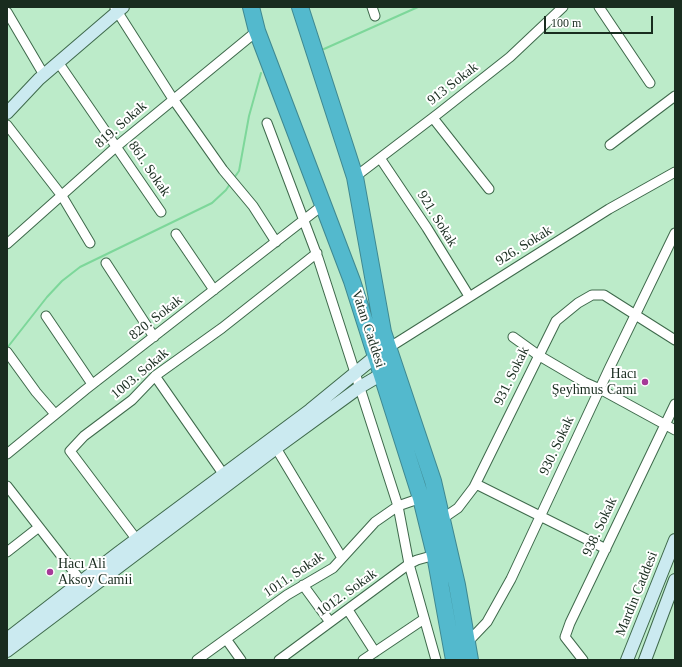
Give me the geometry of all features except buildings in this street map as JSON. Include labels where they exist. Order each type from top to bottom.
[{"type":"highway","name":"Vatan Caddesi","points":[[251,7],[257,31],[352,281],[422,498],[435,555],[454,660]]},
{"type":"highway","name":"Vatan Caddesi","points":[[300,7],[355,177],[383,332],[390,348],[433,481],[457,585],[470,660]]},
{"type":"street","name":"913 Sokak","points":[[355,177],[510,57],[564,7]]},
{"type":"street","points":[[599,7],[650,83]]},
{"type":"street","points":[[7,113],[44,75],[118,9],[173,98],[223,170],[252,206],[276,242]]},
{"type":"street","points":[[7,12],[44,75]]},
{"type":"street","name":"819. Sokak","points":[[7,244],[173,98],[257,31]]},
{"type":"street","name":"861. Sokak","points":[[58,62],[161,212]]},
{"type":"street","points":[[610,145],[675,96]]},
{"type":"street","points":[[433,118],[489,189]]},
{"type":"street","points":[[267,123],[317,253],[398,506],[409,564],[436,660]]},
{"type":"street","points":[[7,125],[62,196],[90,243]]},
{"type":"street","name":"921. Sokak","points":[[380,158],[427,228],[469,296]]},
{"type":"street","name":"926. Sokak","points":[[390,348],[469,296],[609,209],[675,172]]},
{"type":"street","name":"820. Sokak","points":[[7,454],[92,384],[323,205]]},
{"type":"street","name":"930. Sokak","points":[[467,643],[487,622],[511,579],[539,517],[675,233]]},
{"type":"street","points":[[176,234],[214,290]]},
{"type":"street","name":"1003. Sokak","points":[[137,540],[70,451],[84,436],[132,400],[155,376],[222,328],[317,253]]},
{"type":"street","points":[[106,263],[154,337]]},
{"type":"street","name":"931. Sokak","points":[[442,519],[458,508],[476,484],[556,321],[578,303],[592,295],[604,295],[675,340]]},
{"type":"street","points":[[46,316],[92,384]]},
{"type":"street","points":[[513,338],[538,355],[584,382],[600,389],[675,430]]},
{"type":"street","points":[[8,354],[36,392],[55,414]]},
{"type":"street","points":[[7,639],[310,410],[376,356]]},
{"type":"street","points":[[7,651],[276,448],[360,387],[382,374]]},
{"type":"street","points":[[155,376],[224,475]]},
{"type":"street","name":"938. Sokak","points":[[582,660],[565,637],[570,623],[675,404]]},
{"type":"street","points":[[276,448],[342,558]]},
{"type":"street","points":[[476,484],[539,517],[606,549]]},
{"type":"street","points":[[7,486],[82,581]]},
{"type":"street","name":"1011. Sokak","points":[[197,660],[303,585],[333,568],[375,522],[398,506],[422,498]]},
{"type":"street","points":[[7,552],[39,528]]},
{"type":"street","name":"Mardin Caddesi","points":[[627,660],[675,540]]},
{"type":"street","name":"1012. Sokak","points":[[279,660],[409,564],[435,555]]},
{"type":"street","points":[[645,660],[675,580]]},
{"type":"street","points":[[303,585],[330,622]]},
{"type":"street","points":[[348,610],[375,652]]},
{"type":"street","points":[[363,660],[424,619]]},
{"type":"street","points":[[226,639],[241,660]]},
{"type":"waterway","points":[[324,49],[418,7]]},
{"type":"waterway","points":[[234,178],[239,171],[249,116],[261,73]]},
{"type":"waterway","points":[[7,348],[47,297],[62,281],[80,267],[212,203],[226,190],[230,184]]},
{"type":"place","name":"Hacı Şeyhmus Cami","points":[[645,382]]},
{"type":"place","name":"Hacı Ali Aksoy Camii","points":[[50,572]]}]
